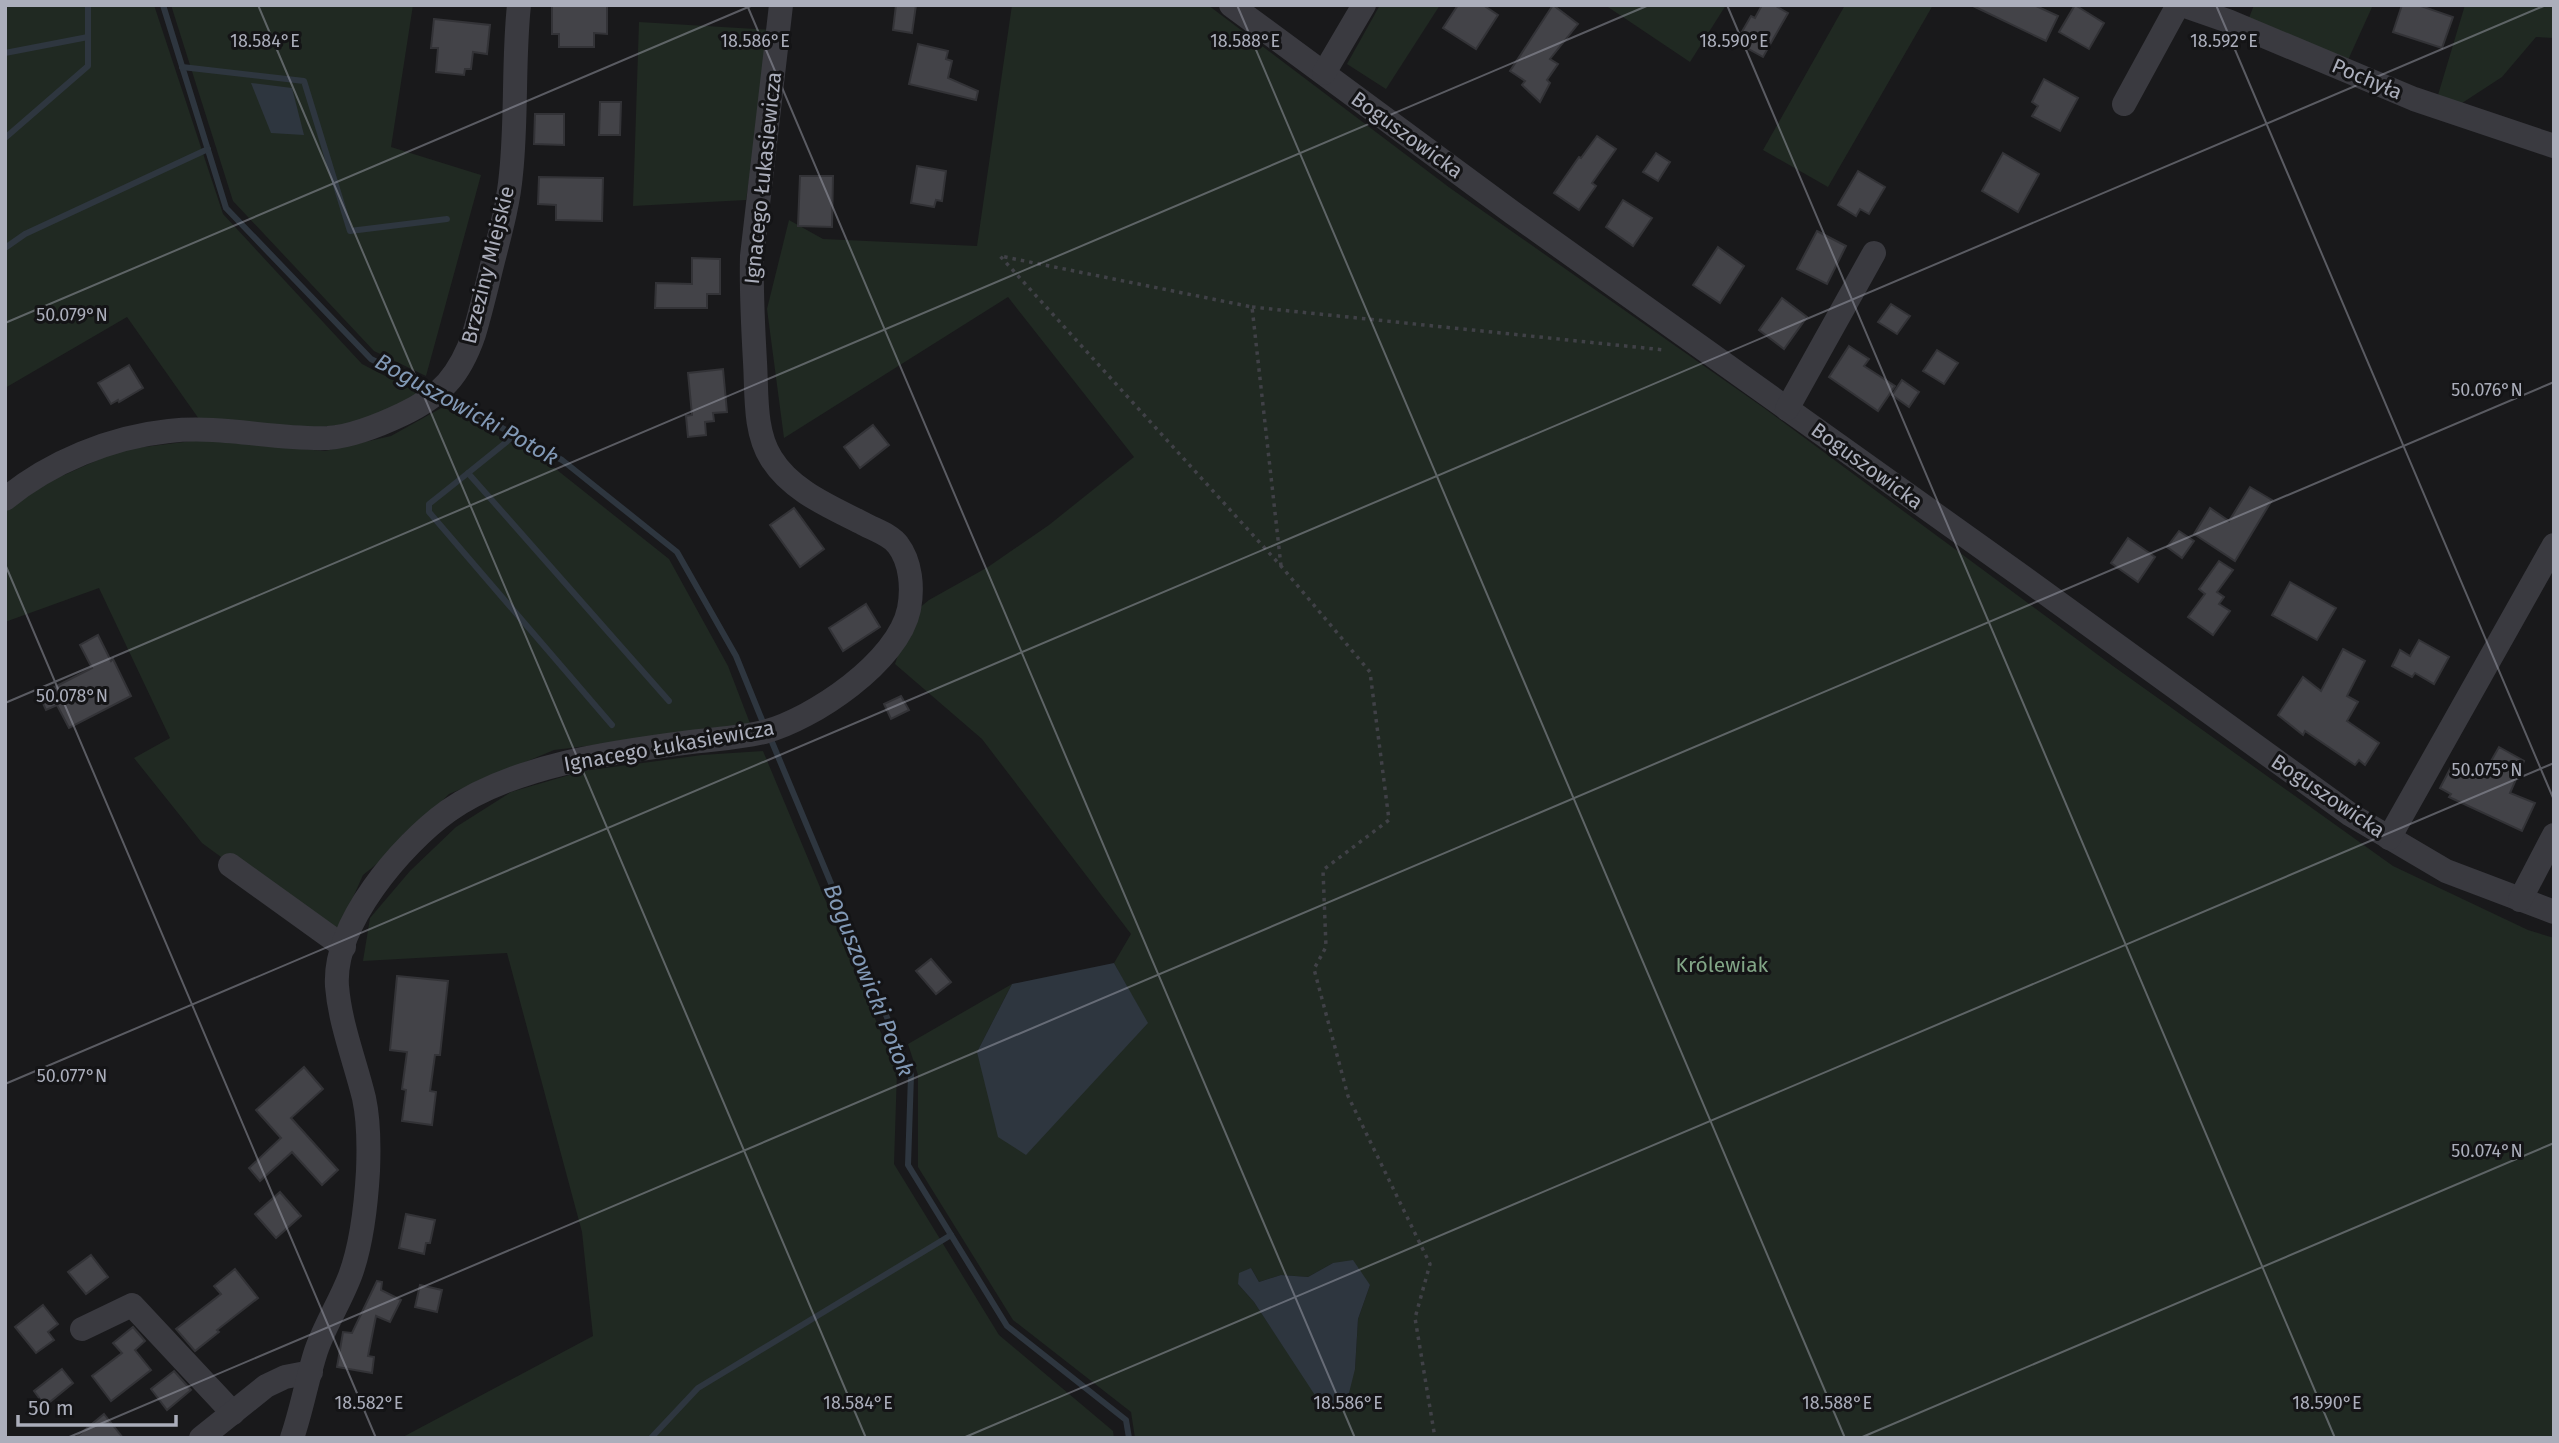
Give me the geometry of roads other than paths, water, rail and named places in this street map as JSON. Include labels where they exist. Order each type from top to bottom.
[{"type":"street","name":"Brzeziny Miejskie","points":[[5,499],[44,472],[122,440],[171,430],[310,438],[347,435],[394,418],[437,395],[461,364],[474,334],[506,208],[513,144],[519,5]]},
{"type":"street","name":"Ignacego Łukasiewicza","points":[[292,1438],[317,1349],[355,1261],[368,1171],[365,1102],[337,985],[344,947],[363,906],[396,860],[431,825],[466,801],[497,786],[555,767],[678,744],[747,736],[803,716],[862,676],[880,660],[902,626],[909,609],[907,563],[899,546],[793,482],[779,470],[769,456],[761,433],[751,291],[752,256],[781,5]]},
{"type":"street","name":"Boguszowicka","points":[[1231,5],[1513,213],[2351,815],[2446,871],[2554,912]]},
{"type":"street","points":[[1324,74],[1364,5]]},
{"type":"street","points":[[2124,104],[2180,5]]},
{"type":"street","name":"Pochyła","points":[[2180,5],[2232,13],[2414,99],[2554,146]]},
{"type":"street","points":[[1787,409],[1874,253]]},
{"type":"street","points":[[2389,838],[2554,545]]},
{"type":"street","points":[[2519,900],[2554,835]]},
{"type":"street","points":[[230,864],[344,947]]},
{"type":"street","points":[[82,1329],[132,1305],[233,1413]]},
{"type":"street","points":[[201,1438],[276,1381],[310,1372]]},
{"type":"waterway","points":[[5,138],[88,66],[88,5]]},
{"type":"waterway","name":"Boguszowicki Potok","points":[[163,5],[226,208],[371,359],[431,390]]},
{"type":"waterway","points":[[5,53],[88,37]]},
{"type":"waterway","points":[[182,67],[304,81],[350,231],[447,219]]},
{"type":"waterway","points":[[5,248],[25,234],[208,149]]},
{"type":"waterway","name":"Boguszowicki Potok","points":[[444,397],[562,460],[677,552],[736,656],[762,720]]},
{"type":"waterway","points":[[515,435],[468,473],[669,701]]},
{"type":"waterway","points":[[468,473],[429,504],[429,512],[612,725]]},
{"type":"waterway","name":"Boguszowicki Potok","points":[[772,742],[911,1075],[908,1165],[1007,1326],[1126,1420],[1129,1438]]},
{"type":"waterway","points":[[651,1438],[698,1388],[951,1235]]},
{"type":"park label","name":"Królewiak","points":[[1722,965]]}]
